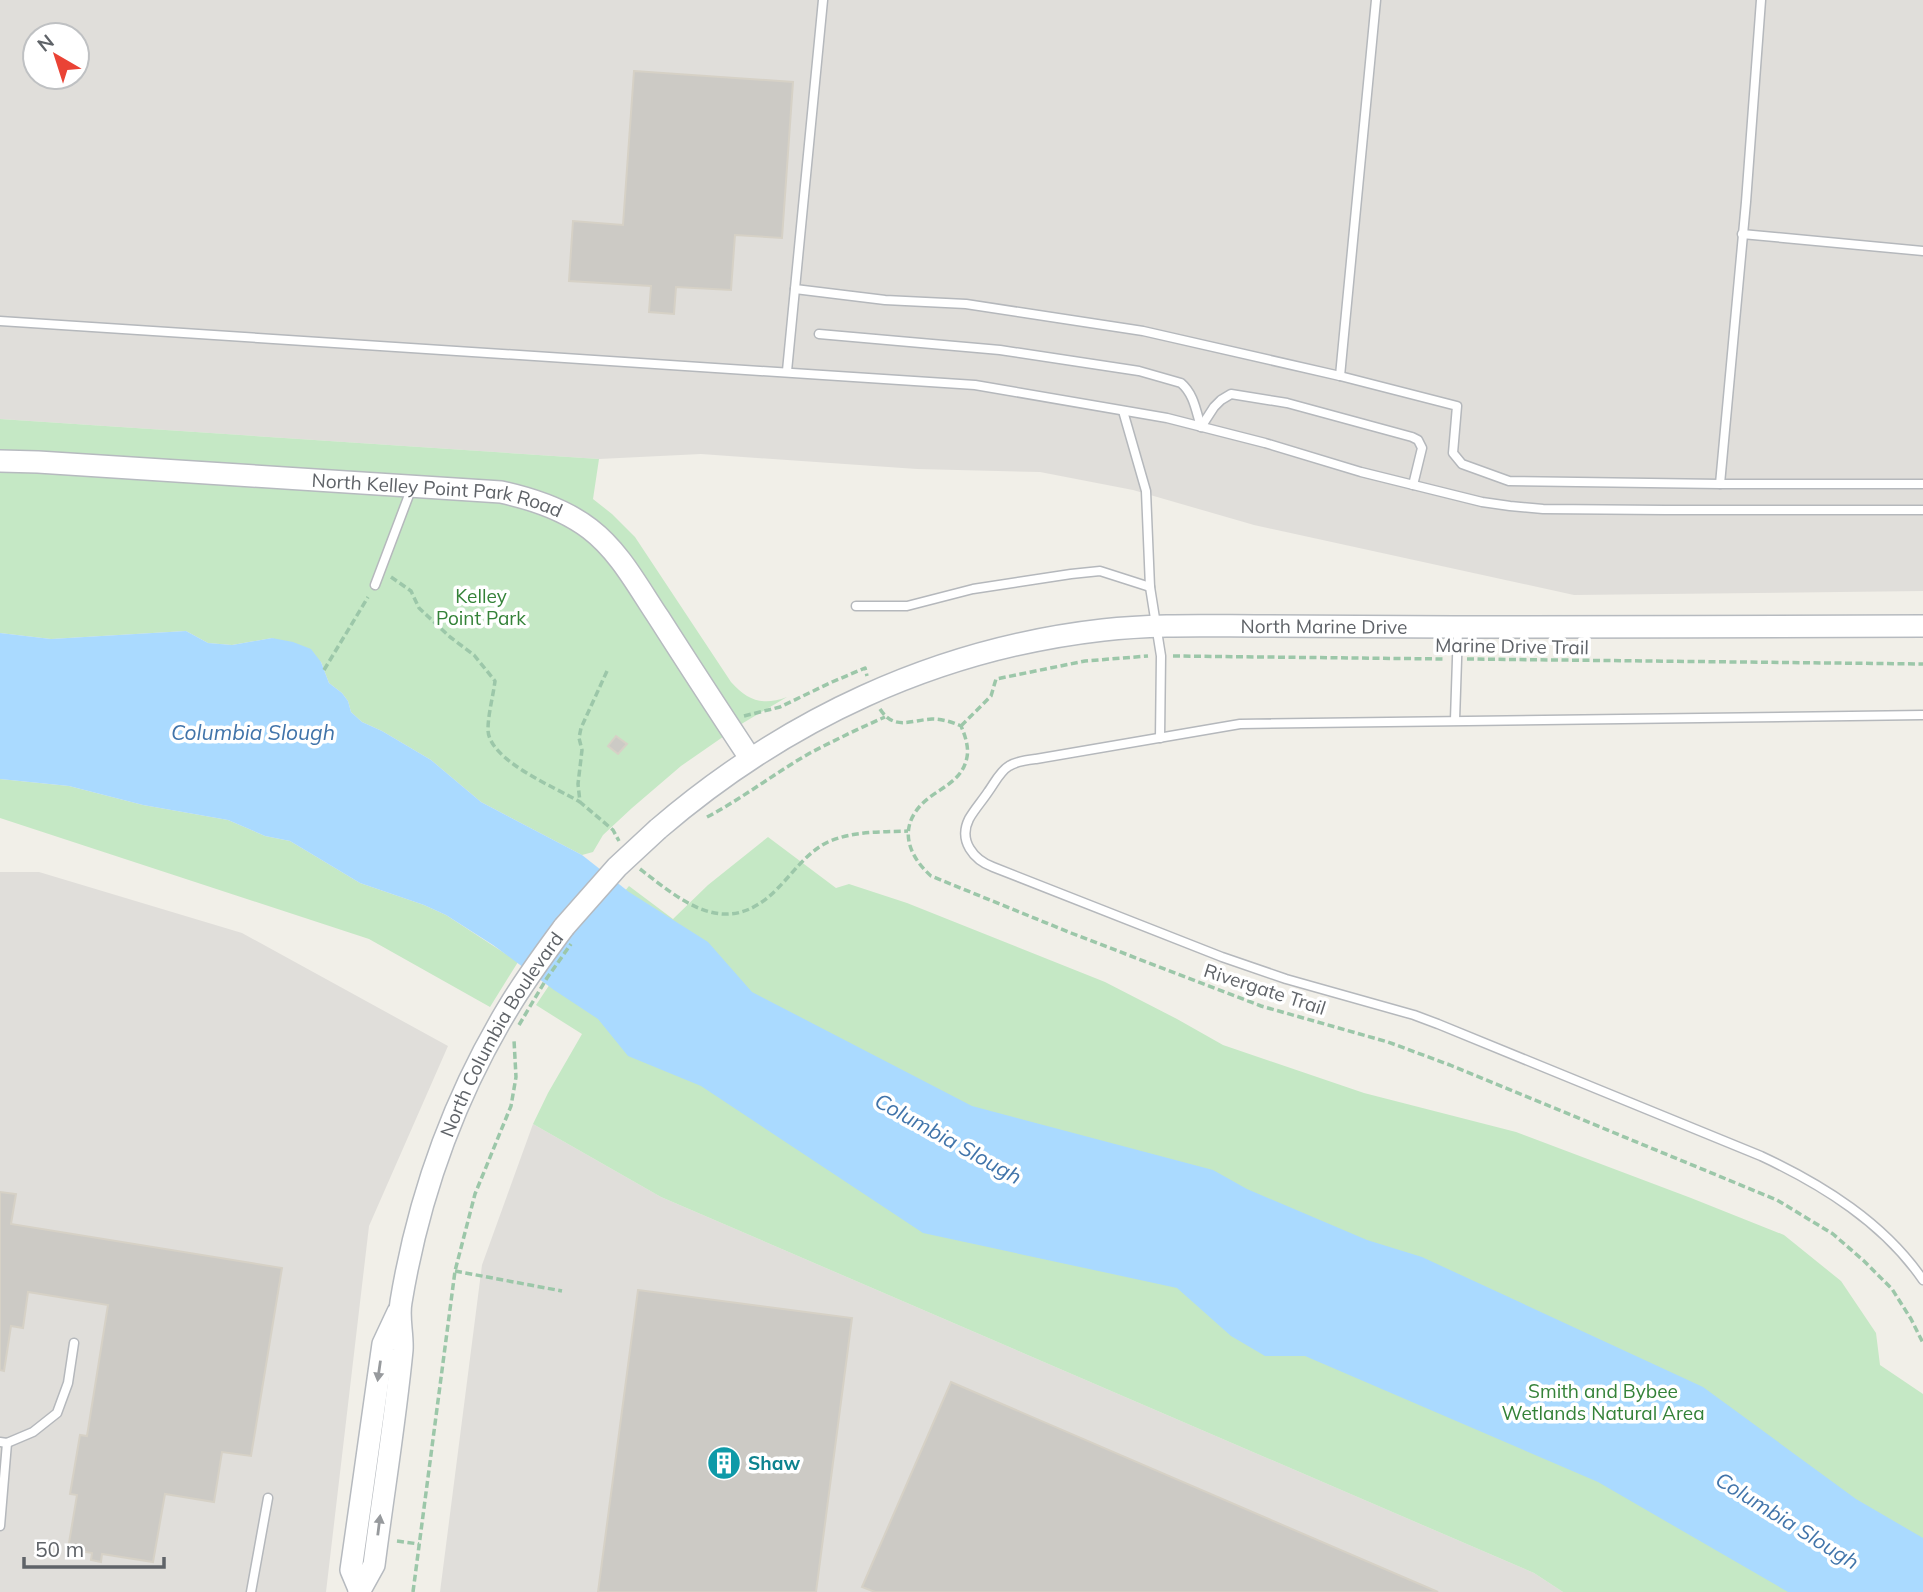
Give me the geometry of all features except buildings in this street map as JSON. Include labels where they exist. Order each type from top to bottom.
[{"type":"main road","name":"North Kelley Point Park Road","points":[[0,461],[501,492],[552,507],[590,528],[608,545],[750,758]]},
{"type":"main road","name":"North Marine Drive","points":[[750,758],[803,726],[872,691],[945,664],[1027,642],[1104,630],[1156,626],[1923,626]]},
{"type":"main road","name":"North Columbia Boulevard","points":[[359,1590],[351,1570],[383,1344],[400,1307],[414,1237],[435,1164],[466,1087],[513,1017],[541,959],[589,897],[658,829],[750,758]]},
{"type":"lane","points":[[787,371],[823,0]]},
{"type":"lane","points":[[1340,376],[1376,0]]},
{"type":"lane","points":[[1720,484],[1761,0]]},
{"type":"lane","points":[[1742,234],[1923,251]]},
{"type":"lane","points":[[795,289],[885,300],[965,304],[1143,331],[1457,406],[1453,453],[1462,464],[1510,481],[1923,485]]},
{"type":"lane","points":[[0,321],[975,384],[1201,427],[1361,472],[1482,502],[1510,506],[1543,509],[1923,510]]},
{"type":"lane","points":[[819,334],[1000,350],[1139,371],[1181,383],[1192,396],[1201,427]]},
{"type":"lane","points":[[1201,427],[1214,407],[1231,394],[1287,403],[1412,436],[1419,440],[1422,448],[1413,485]]},
{"type":"lane","points":[[1123,411],[1146,491],[1150,587],[1161,656],[1160,738]]},
{"type":"lane","points":[[375,585],[412,486]]},
{"type":"lane","points":[[856,606],[907,606],[973,589],[1100,571],[1150,587]]},
{"type":"lane","points":[[1455,720],[1458,627]]},
{"type":"lane","points":[[1923,715],[1240,724],[1028,760],[1008,767],[967,822],[965,835],[970,850],[986,864],[1222,957],[1286,979],[1426,1019],[1761,1156],[1811,1181],[1863,1217],[1902,1254],[1923,1280]]},
{"type":"lane","points":[[0,1526],[3,1443],[33,1432],[57,1413],[68,1383],[74,1343]]},
{"type":"lane","points":[[251,1592],[268,1498]]},
{"type":"path","points":[[381,570],[411,591],[419,608],[474,655],[495,681],[488,732],[495,747],[525,773],[580,802],[613,830],[623,850]]},
{"type":"path","points":[[324,670],[375,585]]},
{"type":"path","name":"Marine Drive Trail","points":[[961,726],[991,696],[996,679],[1085,661],[1161,656],[1923,664]]},
{"type":"path","points":[[633,863],[686,904],[702,910],[731,914],[743,912],[760,904],[776,891],[797,866],[826,843],[861,833],[908,831],[920,805],[951,783],[963,768],[968,755],[961,726],[933,719],[894,722],[885,717],[876,703],[865,668],[780,707],[724,719]]},
{"type":"path","points":[[580,802],[578,784],[582,750],[579,738],[581,728],[607,671]]},
{"type":"path","points":[[705,817],[809,754],[885,717]]},
{"type":"path","name":"Rivergate Trail","points":[[908,831],[910,846],[917,863],[931,876],[1261,1006],[1388,1042],[1450,1065],[1777,1200],[1833,1234],[1864,1261],[1892,1289],[1923,1343]]},
{"type":"path","points":[[413,1592],[455,1271],[475,1194],[511,1106],[516,1077],[513,1017]]},
{"type":"path","points":[[455,1271],[562,1290]]},
{"type":"shaded area","points":[[0,0],[1923,0],[1923,591],[1574,595],[1254,525],[1133,490],[1040,472],[917,469],[701,454],[599,459],[0,419]]},
{"type":"shaded area","points":[[0,872],[39,872],[242,933],[448,1046],[369,1226],[326,1592],[0,1592]]},
{"type":"shaded area","points":[[533,1124],[661,1197],[1534,1573],[1563,1592],[440,1592],[482,1265]]},
{"type":"green space","name":"Kelley Point Park","points":[[0,419],[599,459],[593,499],[635,537],[731,682],[744,694],[756,700],[771,701],[787,697],[743,723],[681,766],[603,835],[593,852],[582,855],[481,802],[431,760],[362,722],[351,712],[342,693],[329,683],[321,662],[272,638],[232,645],[208,643],[186,631],[51,639],[0,633]]},
{"type":"green space","points":[[0,779],[69,786],[143,805],[228,820],[265,836],[290,841],[360,883],[446,915],[518,962],[490,1007],[369,939],[0,818]]},
{"type":"green space","name":"Smith and Bybee Wetlands Natural Area","points":[[768,837],[836,888],[849,884],[907,903],[1105,982],[1223,1045],[1364,1093],[1516,1132],[1784,1235],[1841,1281],[1876,1333],[1880,1365],[1923,1394],[1923,1592],[1563,1592],[1534,1573],[661,1197],[533,1124],[582,1034],[536,1005],[560,969],[629,886],[673,919],[708,885]]},
{"type":"water","name":"Columbia Slough","points":[[186,631],[208,643],[232,645],[272,638],[311,649],[321,662],[329,683],[342,693],[351,712],[362,722],[431,760],[481,802],[582,855],[629,892],[708,942],[752,992],[972,1106],[1213,1170],[1247,1189],[1367,1240],[1422,1257],[1703,1387],[1856,1499],[1923,1538],[1923,1592],[1788,1592],[1598,1482],[1305,1356],[1265,1356],[1231,1336],[1177,1288],[923,1233],[701,1086],[628,1056],[598,1019],[446,915],[360,883],[290,841],[265,836],[228,820],[143,805],[69,786],[0,779],[0,633],[51,639]]},
{"type":"place","name":"Shaw","points":[[724,1463]]}]
